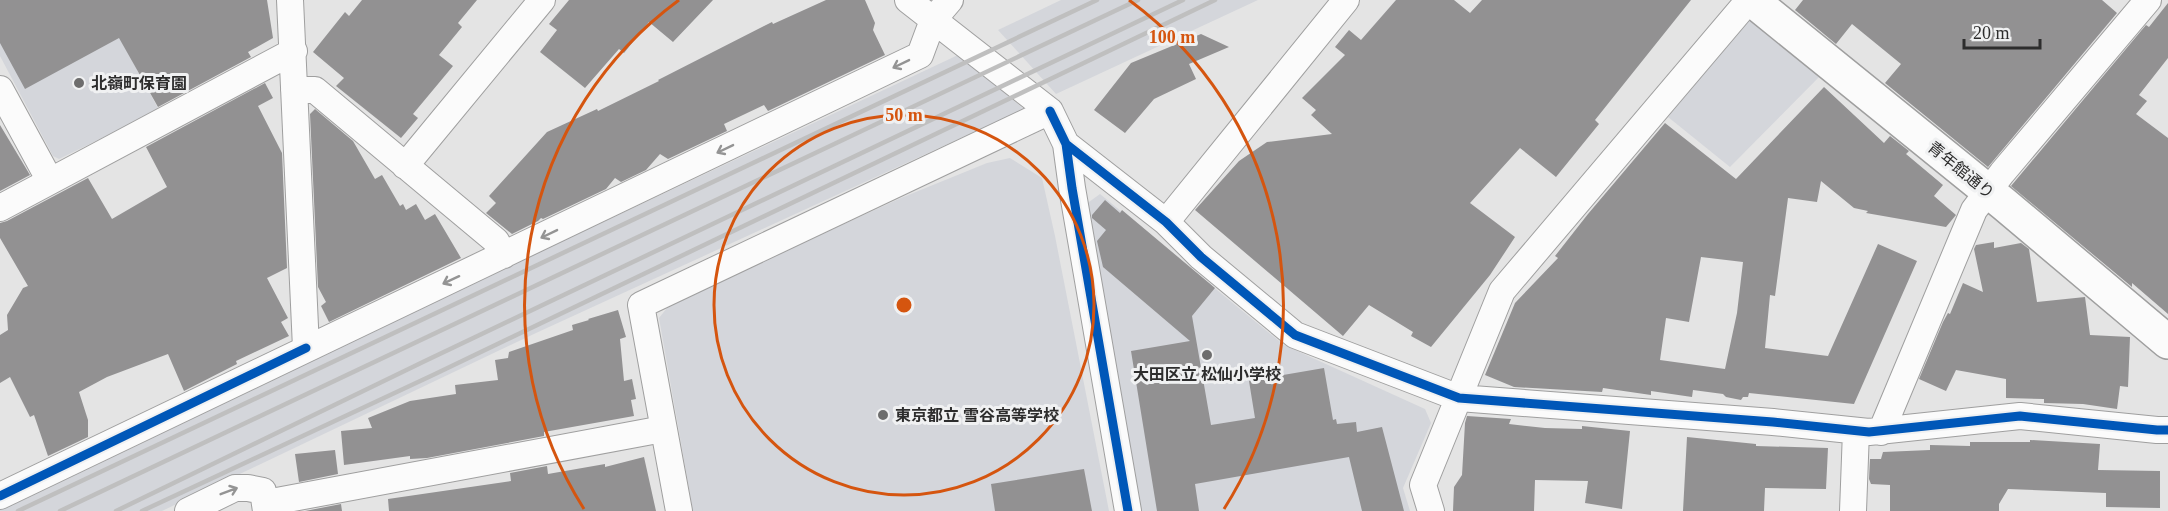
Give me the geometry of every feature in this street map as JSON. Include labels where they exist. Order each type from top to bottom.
[{"type":"street","points":[[290,0],[306,348]]},
{"type":"street","points":[[405,166],[542,0]]},
{"type":"street","points":[[908,0],[1050,111],[1066,144],[1128,511]]},
{"type":"street","points":[[0,496],[920,55],[933,20],[950,0]]},
{"type":"street","points":[[1166,222],[1346,0]]},
{"type":"street","points":[[1431,511],[1423,485],[1502,291],[1750,0]]},
{"type":"street","name":"青年館通り","points":[[1750,0],[2168,342]]},
{"type":"street","points":[[1881,432],[1974,210],[2002,173],[2148,0]]},
{"type":"street","points":[[0,208],[294,51]]},
{"type":"street","points":[[0,89],[50,181]]},
{"type":"street","points":[[294,90],[315,90],[496,241],[504,255]]},
{"type":"street","points":[[679,511],[641,305],[1050,111]]},
{"type":"street","points":[[1066,144],[1166,222],[1201,257],[1295,335],[1459,398],[1762,421],[1856,431],[1881,432],[2020,416],[2157,430],[2168,429]]},
{"type":"street","points":[[188,511],[235,488],[263,491],[266,507],[663,429]]},
{"type":"street","points":[[1853,511],[1856,431]]},
{"type":"shaded area","name":"北嶺町保育園","points":[[99,0],[159,110],[59,159],[53,156],[0,56],[0,18]]},
{"type":"shaded area","points":[[1061,0],[1258,0],[1056,94],[998,30]]},
{"type":"shaded area","points":[[1751,16],[1825,71],[1730,167],[1668,117]]},
{"type":"shaded area","points":[[958,55],[1024,109],[536,333],[162,511],[0,511],[0,506]]},
{"type":"shaded area","name":"東京都立 雪谷高等学校","points":[[1010,158],[1042,178],[1109,511],[693,511],[659,318],[671,303],[901,198],[987,163]]},
{"type":"shaded area","name":"大田区立 松仙小学校","points":[[1100,194],[1284,345],[1425,409],[1431,423],[1403,488],[1410,511],[1139,511],[1082,207]]},
{"type":"building","points":[[0,0],[267,0],[273,38],[248,52],[251,57],[158,107],[119,38],[25,89],[0,43]]},
{"type":"building","points":[[362,0],[477,0],[458,23],[462,27],[439,55],[453,66],[413,114],[418,118],[401,138],[336,86],[344,78],[313,52],[345,12],[349,16]]},
{"type":"building","points":[[569,0],[713,0],[673,42],[649,22],[624,53],[619,49],[585,88],[540,52],[557,30],[549,24]]},
{"type":"building","points":[[826,0],[865,0],[875,23],[873,30],[885,55],[768,111],[764,105],[724,124],[727,131],[668,159],[660,154],[646,170],[621,182],[615,178],[606,189],[541,218],[512,234],[486,213],[496,203],[489,196],[547,132],[597,109],[598,111],[772,22],[773,24]]},
{"type":"building","points":[[1396,0],[1454,0],[1470,13],[1482,0],[1691,0],[1595,120],[1599,124],[1556,177],[1520,148],[1470,203],[1515,237],[1490,275],[1431,347],[1411,336],[1413,332],[1369,305],[1343,336],[1195,210],[1239,161],[1267,142],[1332,134],[1311,115],[1316,110],[1302,98],[1345,55],[1335,47],[1349,30],[1361,40]]},
{"type":"building","points":[[1803,0],[2102,0],[2117,13],[1988,167],[1885,83],[1901,64],[1852,24],[1836,44],[1795,10]]},
{"type":"building","points":[[2168,3],[2168,58],[2139,95],[2147,101],[2136,114],[2168,138],[2168,314],[2132,283],[2132,287],[2011,186],[2146,25],[2149,27]]},
{"type":"building","points":[[1201,34],[1229,47],[1189,64],[1196,79],[1154,99],[1125,133],[1094,110],[1131,63]]},
{"type":"building","points":[[265,83],[273,98],[258,106],[282,153],[287,268],[267,278],[288,318],[281,322],[289,336],[236,361],[237,364],[184,391],[168,354],[107,377],[79,392],[88,420],[88,437],[48,456],[34,415],[30,417],[10,377],[0,383],[0,335],[8,330],[7,315],[23,288],[28,286],[0,238],[0,223],[88,178],[112,219],[167,187],[146,147]]},
{"type":"building","points":[[1824,87],[1884,143],[1890,136],[1909,151],[1906,154],[1943,185],[1934,196],[1956,215],[1946,227],[1866,213],[1868,211],[1854,208],[1821,181],[1817,202],[1788,198],[1775,296],[1770,295],[1765,348],[1828,356],[1878,244],[1917,261],[1854,404],[1749,393],[1748,397],[1743,397],[1741,400],[1726,397],[1723,394],[1693,390],[1692,397],[1651,391],[1651,395],[1603,388],[1602,392],[1514,387],[1485,375],[1515,303],[1558,258],[1555,256],[1588,214],[1665,123],[1736,179]],"holes":[[[1701,257],[1743,262],[1737,313],[1725,369],[1660,360],[1666,318],[1689,322]]]},
{"type":"building","points":[[315,109],[353,141],[375,179],[382,175],[400,206],[403,204],[406,210],[416,204],[425,220],[435,214],[461,258],[329,322],[321,306],[326,302],[318,287],[310,114]]},
{"type":"building","points":[[0,125],[30,175],[0,191]]},
{"type":"building","points":[[1105,200],[1120,213],[1122,210],[1215,288],[1192,316],[1211,425],[1255,418],[1249,381],[1324,368],[1333,420],[1336,419],[1337,424],[1356,422],[1357,432],[1382,427],[1404,511],[1362,511],[1349,457],[1195,484],[1199,511],[1157,511],[1131,351],[1190,341],[1103,267],[1097,241],[1106,230],[1092,218],[1092,215]]},
{"type":"building","points":[[1994,242],[1994,248],[2021,243],[2029,249],[2037,302],[2085,297],[2090,335],[2130,337],[2128,387],[2120,386],[2117,409],[2083,404],[2044,403],[2044,399],[2006,398],[2006,379],[1956,370],[1946,391],[1919,379],[1943,322],[1948,313],[1950,314],[1963,283],[1983,292],[1974,249],[1976,245]]},
{"type":"building","points":[[618,310],[626,337],[620,339],[624,381],[632,379],[636,399],[631,400],[634,416],[544,432],[544,436],[427,458],[410,459],[410,456],[344,465],[341,431],[372,428],[368,418],[410,401],[456,394],[455,385],[498,380],[495,360],[508,358],[509,352],[573,330],[572,325]]},
{"type":"building","points":[[1467,416],[1511,419],[1509,424],[1545,428],[1582,429],[1582,426],[1630,431],[1622,509],[1585,503],[1588,481],[1535,480],[1534,511],[1453,511],[1454,487],[1462,475]]},
{"type":"building","points":[[1687,437],[1756,444],[1756,446],[1828,448],[1826,489],[1765,488],[1764,511],[1683,511]]},
{"type":"building","points":[[2030,440],[2100,444],[2098,470],[2160,471],[2160,508],[2106,507],[2106,493],[2008,489],[1999,504],[1999,511],[1890,511],[1890,485],[1871,484],[1869,479],[1870,459],[1881,459],[1883,452],[1930,450],[1930,445],[1970,446],[1970,442],[2030,442]]},
{"type":"building","points":[[335,450],[338,474],[299,482],[295,454]]},
{"type":"building","points":[[644,457],[656,511],[389,511],[388,499],[511,481],[510,473],[547,466],[548,474],[605,464],[605,467]]},
{"type":"building","points":[[1084,469],[1092,511],[995,511],[991,484]]},
{"type":"building","points":[[341,504],[342,511],[305,511]]},
{"type":"railway","points":[[18,511],[1097,0]]},
{"type":"railway","points":[[60,511],[1138,0]]},
{"type":"railway","points":[[116,511],[425,361],[1183,0]]},
{"type":"railway","points":[[142,511],[433,375],[1215,0]]},
{"type":"cycle path","points":[[1050,111],[1066,144],[1128,511]]},
{"type":"cycle path","points":[[1066,144],[1166,222],[1201,257],[1295,335],[1459,398],[1773,422],[1869,432],[2020,416],[2168,430]]},
{"type":"cycle path","points":[[0,496],[306,348]]},
{"type":"place","name":"北嶺町保育園","points":[[79,83]]},
{"type":"place","name":"大田区立 松仙小学校","points":[[1207,355]]},
{"type":"place","name":"東京都立 雪谷高等学校","points":[[883,415]]}]
